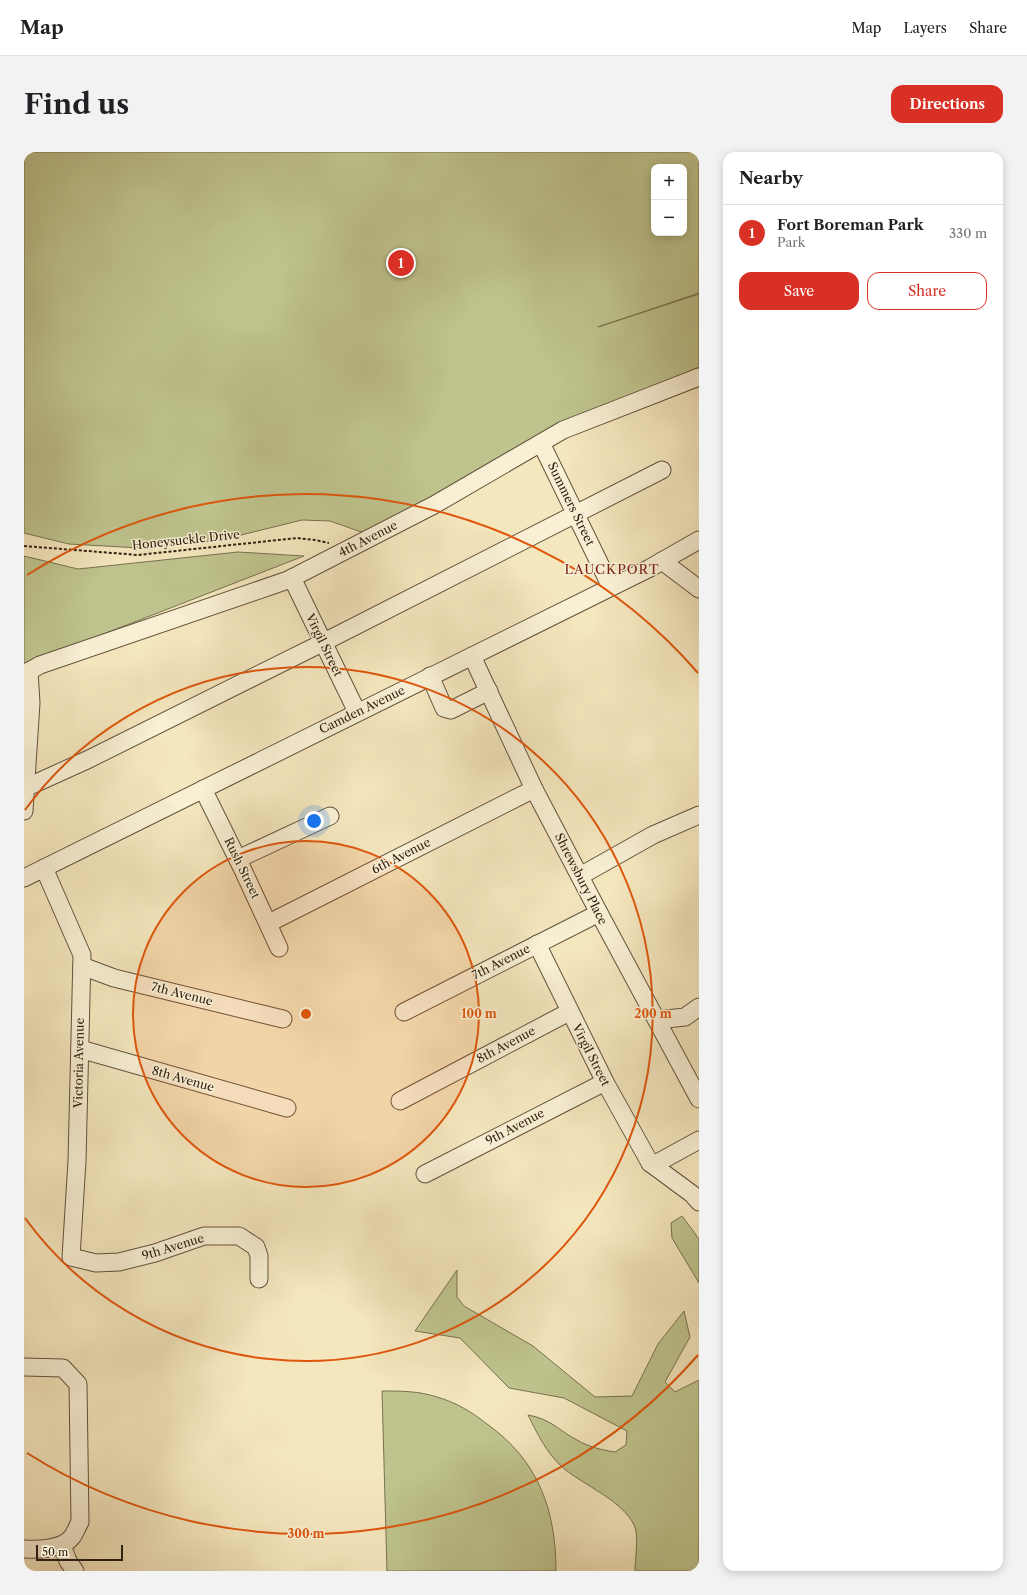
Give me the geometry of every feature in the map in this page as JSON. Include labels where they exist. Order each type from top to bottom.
[{"type":"street","name":"4th Avenue","points":[[27,672],[40,665],[292,578],[434,505],[562,430],[699,377]]},
{"type":"street","name":"Summers Street","points":[[541,443],[611,587]]},
{"type":"street","points":[[25,788],[87,760],[322,643],[662,470]]},
{"type":"street","name":"Camden Avenue","points":[[24,878],[611,587],[699,540]]},
{"type":"street","points":[[662,561],[699,589]]},
{"type":"street","name":"Virgil Street","points":[[292,578],[322,643],[357,712]]},
{"type":"street","name":"Shrewsbury Place","points":[[472,656],[534,789],[699,1099]]},
{"type":"street","points":[[24,811],[26,754],[31,703],[27,672]]},
{"type":"street","points":[[430,676],[444,708],[451,710],[489,690]]},
{"type":"street","name":"Rush Street","points":[[203,789],[269,923],[279,948]]},
{"type":"street","name":"6th Avenue","points":[[269,923],[534,789]]},
{"type":"street","points":[[580,876],[654,835],[699,815]]},
{"type":"street","points":[[238,859],[330,816]]},
{"type":"street","name":"Victoria Avenue","points":[[44,868],[82,955],[77,1162],[71,1257],[79,1260]]},
{"type":"street","name":"7th Avenue","points":[[404,1012],[599,913]]},
{"type":"street","name":"Virgil Street","points":[[537,944],[569,1012],[605,1082],[650,1163]]},
{"type":"street","name":"7th Avenue","points":[[82,966],[114,978],[283,1019]]},
{"type":"street","points":[[657,1020],[685,1017],[699,1007]]},
{"type":"street","name":"8th Avenue","points":[[400,1101],[569,1012]]},
{"type":"street","name":"8th Avenue","points":[[80,1048],[288,1108]]},
{"type":"street","name":"9th Avenue","points":[[425,1174],[605,1082]]},
{"type":"street","points":[[650,1163],[657,1163],[699,1140]]},
{"type":"street","points":[[650,1163],[692,1194],[699,1202]]},
{"type":"street","name":"9th Avenue","points":[[79,1260],[96,1263],[119,1262],[155,1253],[204,1236],[239,1236],[256,1247],[259,1256],[259,1279]]},
{"type":"street","points":[[24,1367],[63,1368],[78,1384],[80,1522],[72,1537],[62,1545],[24,1549]]},
{"type":"street","points":[[62,1545],[68,1561],[75,1571]]},
{"type":"path","name":"Honeysuckle Drive","points":[[24,546],[138,555],[297,538],[315,540],[347,550]]},
{"type":"green space","points":[[24,152],[699,152],[699,293],[598,327],[699,294],[699,367],[575,418],[367,534],[330,521],[302,520],[221,540],[140,548],[69,544],[24,533]]},
{"type":"green space","points":[[238,552],[304,556],[24,665],[24,556],[78,569]]},
{"type":"green space","points":[[682,1216],[699,1239],[699,1283],[672,1238],[671,1223]]},
{"type":"green space","points":[[457,1270],[457,1297],[464,1306],[533,1346],[595,1397],[632,1396],[658,1344],[684,1311],[690,1337],[665,1382],[675,1392],[699,1380],[699,1571],[635,1571],[637,1536],[632,1521],[615,1503],[569,1473],[556,1461],[538,1435],[528,1415],[549,1422],[586,1445],[615,1452],[626,1445],[627,1431],[564,1398],[509,1388],[460,1338],[415,1331]]},
{"type":"green space","points":[[382,1391],[417,1392],[444,1399],[469,1412],[505,1438],[531,1470],[541,1488],[548,1507],[552,1527],[556,1571],[387,1571]]},
{"type":"place","name":"Fort Boreman Park","points":[[401,263]]},
{"type":"district","name":"LAUCKPORT","points":[[612,569]]}]
